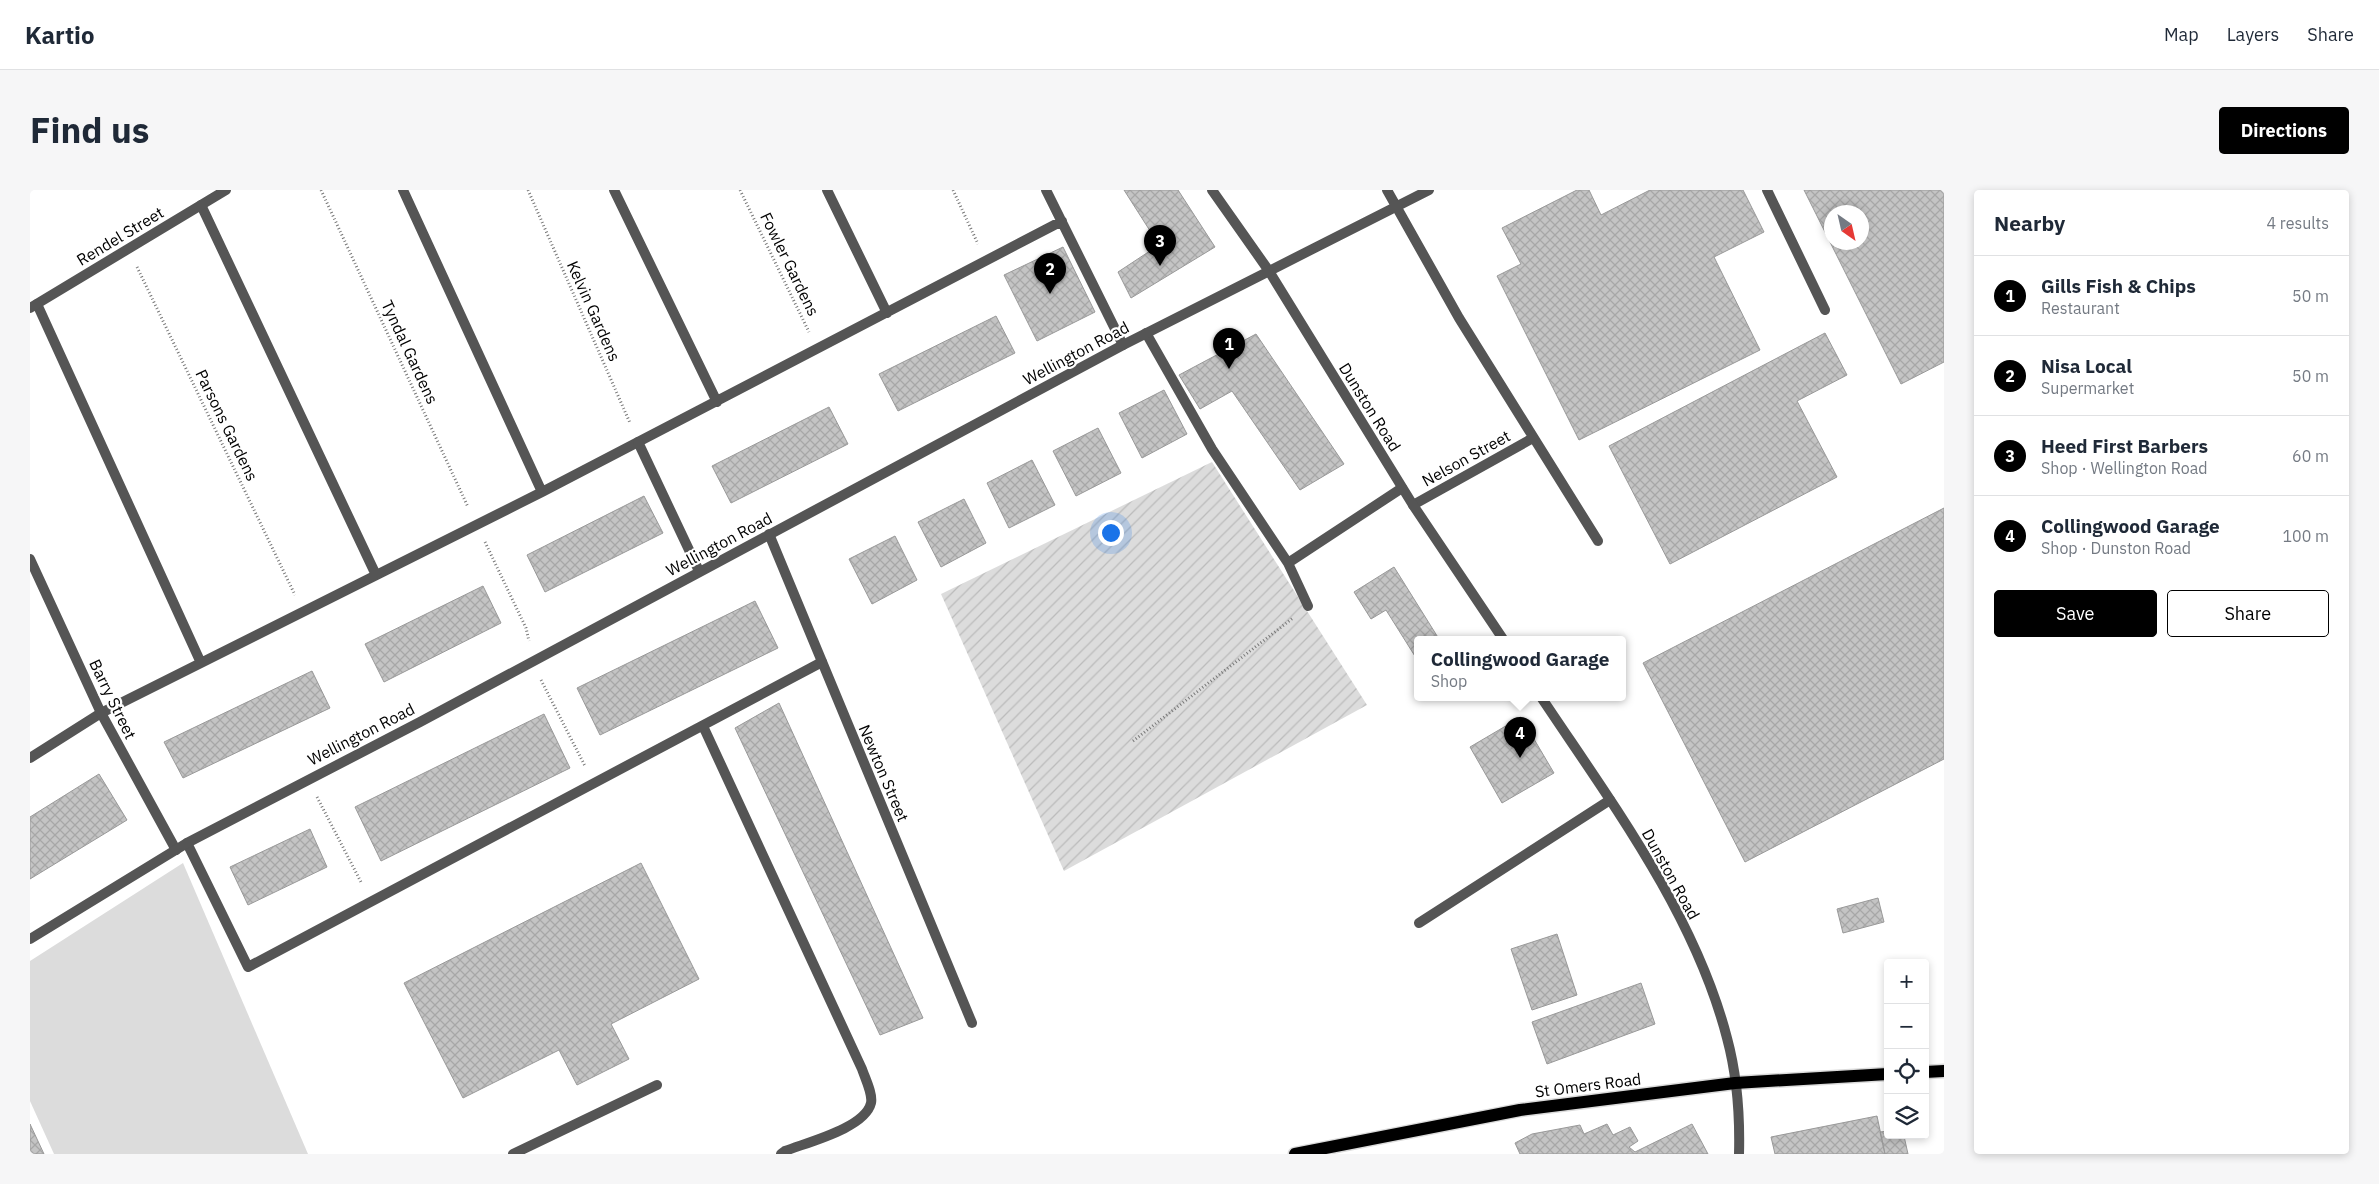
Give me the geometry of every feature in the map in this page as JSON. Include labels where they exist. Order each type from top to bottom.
[{"type":"main road","points":[[1929,1072],[1944,1071]]},
{"type":"main road","name":"St Omers Road","points":[[1295,1154],[1520,1110],[1735,1083],[1884,1074]]},
{"type":"street","name":"Rendel Street","points":[[33,306],[226,190]]},
{"type":"street","points":[[403,190],[542,492]]},
{"type":"street","points":[[614,190],[717,402]]},
{"type":"street","points":[[827,190],[887,313]]},
{"type":"street","points":[[1046,190],[1124,345]]},
{"type":"street","name":"Dunston Road","points":[[1212,190],[1269,271],[1402,488],[1501,636]]},
{"type":"street","points":[[1387,190],[1459,318],[1598,541]]},
{"type":"street","name":"Wellington Road","points":[[30,939],[187,843],[307,778],[420,722],[1146,333],[1429,190]]},
{"type":"street","points":[[1767,190],[1825,310]]},
{"type":"street","points":[[201,205],[376,575]]},
{"type":"street","points":[[30,758],[101,713],[542,492],[1062,221]]},
{"type":"street","points":[[33,306],[201,663]]},
{"type":"street","points":[[1146,333],[1212,449],[1288,563],[1308,606]]},
{"type":"street","name":"Nelson Street","points":[[1413,505],[1533,438]]},
{"type":"street","points":[[638,442],[699,571]]},
{"type":"street","points":[[1288,563],[1402,488]]},
{"type":"street","name":"Newton Street","points":[[769,534],[972,1023]]},
{"type":"street","name":"Barry Street","points":[[30,559],[101,713],[176,850]]},
{"type":"street","points":[[187,843],[248,967],[822,662]]},
{"type":"street","name":"Dunston Road","points":[[1544,701],[1648,859],[1676,910],[1703,968],[1728,1040],[1740,1118],[1740,1154]]},
{"type":"street","points":[[703,726],[862,1069],[872,1101],[866,1115],[855,1124],[781,1154]]},
{"type":"street","points":[[1419,923],[1610,800]]},
{"type":"street","points":[[513,1154],[657,1085]]},
{"type":"path","name":"Tyndal Gardens","points":[[321,190],[476,525]]},
{"type":"path","name":"Kelvin Gardens","points":[[528,190],[638,442]]},
{"type":"path","name":"Fowler Gardens","points":[[740,190],[816,348]]},
{"type":"path","points":[[953,190],[986,260]]},
{"type":"path","name":"Parsons Gardens","points":[[128,250],[302,611]]},
{"type":"path","points":[[1133,741],[1308,606]]},
{"type":"path","points":[[307,778],[371,902]]},
{"type":"shaded area","points":[[1212,462],[1367,705],[1064,871],[941,594]]},
{"type":"shaded area","points":[[183,863],[308,1154],[54,1154],[30,1101],[30,961]]},
{"type":"building","points":[[1124,190],[1178,190],[1215,247],[1131,298],[1118,272],[1159,245]]},
{"type":"building","points":[[1577,190],[1589,190],[1601,215],[1650,190],[1743,190],[1764,232],[1714,257],[1760,350],[1579,440],[1497,276],[1521,264],[1502,228]]},
{"type":"building","points":[[1804,190],[1944,190],[1944,362],[1901,384],[1834,250],[1869,250],[1869,205],[1824,205],[1824,230]]},
{"type":"building","points":[[1063,247],[1095,312],[1037,341],[1004,275]]},
{"type":"building","points":[[996,316],[1015,353],[898,411],[879,374]]},
{"type":"building","points":[[1825,333],[1847,375],[1797,401],[1837,477],[1670,564],[1609,446]]},
{"type":"building","points":[[1256,334],[1344,464],[1300,490],[1232,391],[1200,409],[1179,375]]},
{"type":"building","points":[[1164,390],[1187,434],[1142,458],[1119,413]]},
{"type":"building","points":[[829,407],[848,444],[731,503],[712,466]]},
{"type":"building","points":[[1098,428],[1121,473],[1076,496],[1053,451]]},
{"type":"building","points":[[1032,460],[1055,505],[1009,528],[987,483]]},
{"type":"building","points":[[644,496],[663,533],[545,592],[527,555]]},
{"type":"building","points":[[964,499],[986,543],[941,567],[918,522]]},
{"type":"building","points":[[1944,508],[1944,759],[1745,862],[1643,663]]},
{"type":"building","points":[[895,536],[917,580],[872,604],[849,559]]},
{"type":"building","points":[[1394,567],[1437,636],[1414,636],[1414,655],[1386,610],[1371,619],[1354,592]]},
{"type":"building","points":[[483,586],[501,623],[384,682],[365,644]]},
{"type":"building","points":[[755,601],[778,648],[600,735],[577,688]]},
{"type":"building","points":[[312,671],[330,708],[183,778],[164,742]]},
{"type":"building","points":[[779,703],[923,1018],[880,1035],[735,728]]},
{"type":"building","points":[[544,714],[570,768],[381,861],[355,807]]},
{"type":"building","points":[[1521,717],[1554,773],[1502,803],[1470,747]]},
{"type":"building","points":[[99,774],[127,820],[30,879],[30,817]]},
{"type":"building","points":[[310,829],[327,867],[248,905],[230,867]]},
{"type":"building","points":[[641,863],[699,979],[611,1024],[629,1059],[577,1085],[559,1050],[463,1098],[404,983]]},
{"type":"building","points":[[1878,898],[1884,922],[1843,933],[1837,909]]},
{"type":"building","points":[[1557,934],[1577,995],[1532,1010],[1511,949]]},
{"type":"building","points":[[1641,983],[1655,1024],[1547,1064],[1532,1022]]},
{"type":"building","points":[[1877,1116],[1885,1154],[1775,1154],[1771,1137]]},
{"type":"building","points":[[30,1124],[44,1154],[30,1154]]},
{"type":"building","points":[[1607,1124],[1613,1135],[1630,1127],[1638,1141],[1629,1147],[1635,1152],[1692,1124],[1708,1154],[1520,1154],[1515,1143],[1532,1134],[1580,1125],[1584,1134]]},
{"type":"building","points":[[1880,1132],[1884,1132],[1884,1139],[1905,1139],[1908,1154],[1885,1154]]},
{"type":"place","name":"Heed First Barbers","points":[[1160,266]]},
{"type":"place","name":"Nisa Local","points":[[1050,294]]},
{"type":"place","name":"Gills Fish & Chips","points":[[1229,369]]},
{"type":"place","name":"Collingwood Garage","points":[[1520,758]]}]
